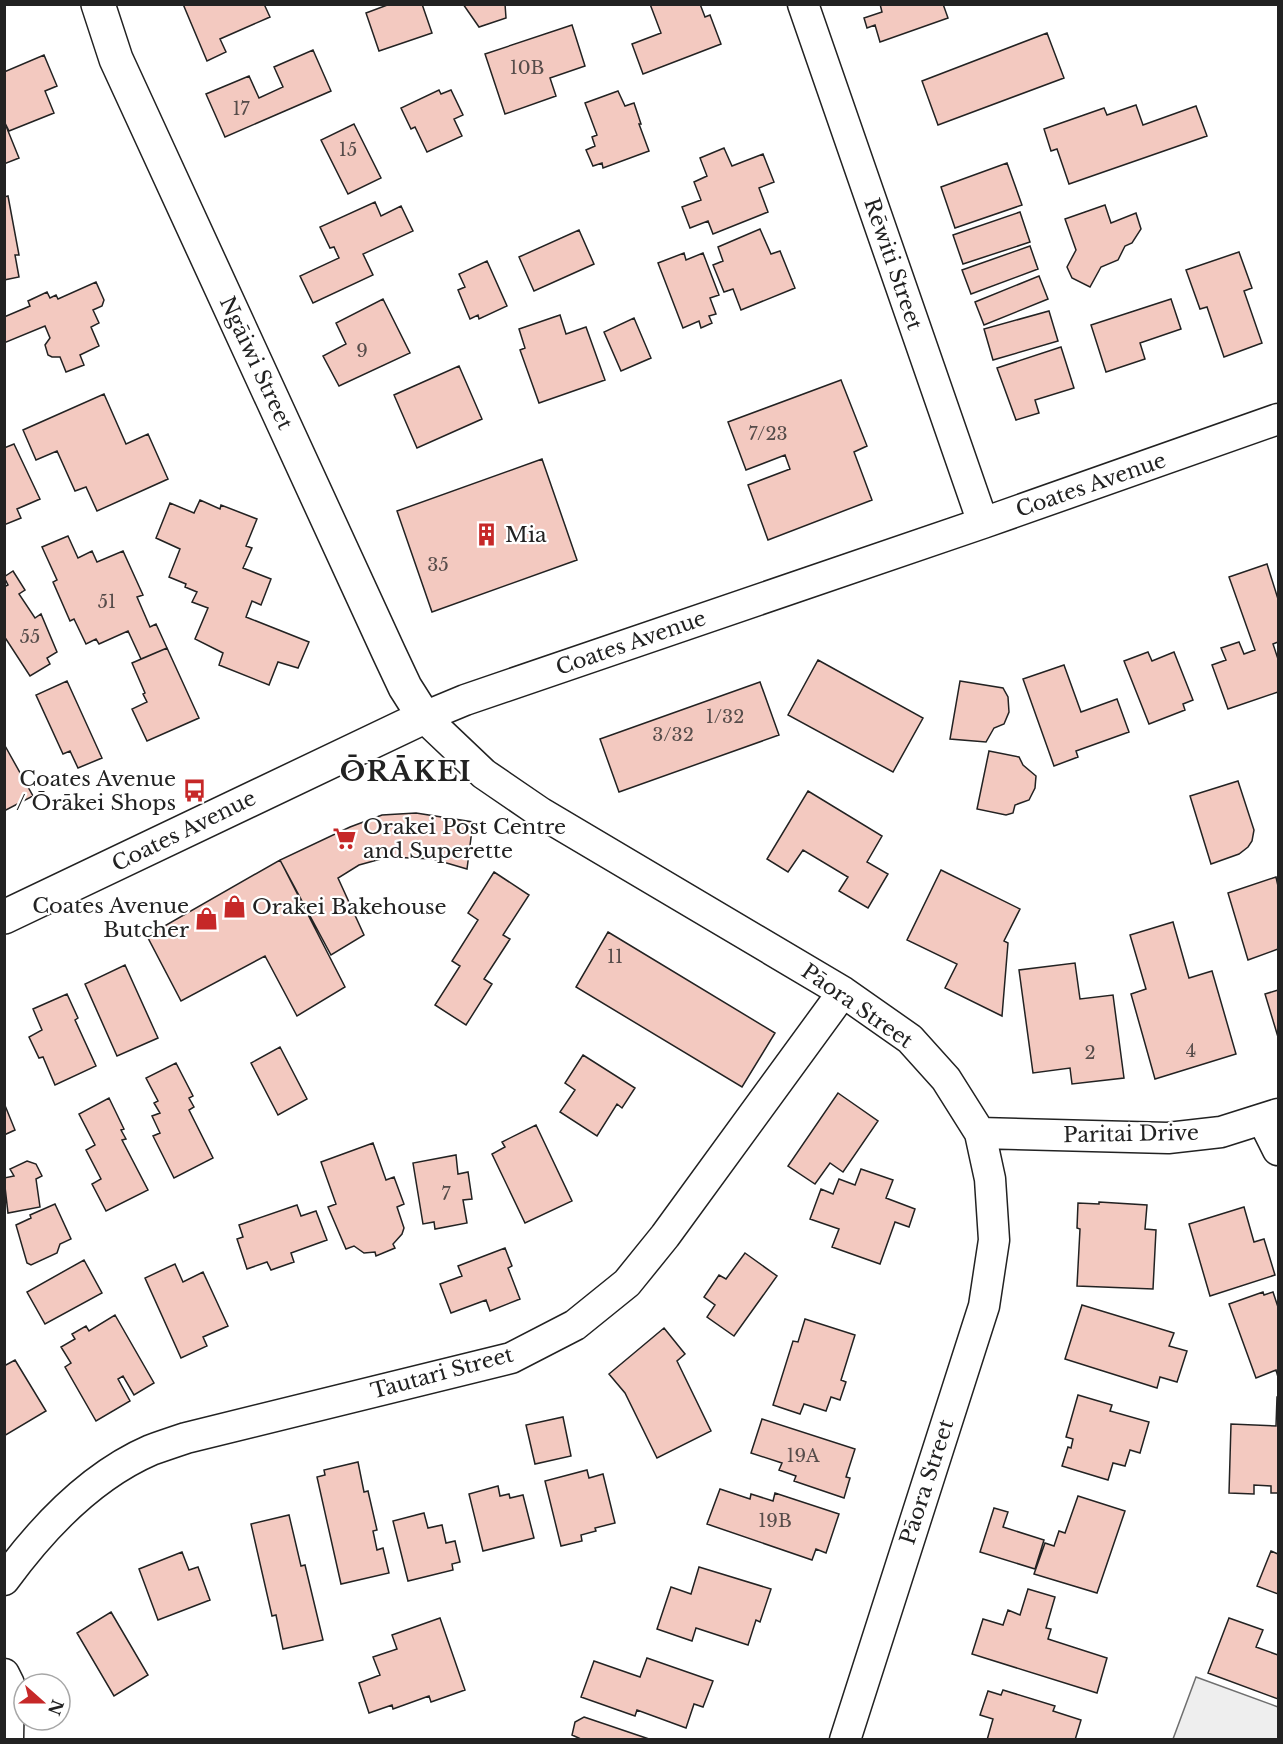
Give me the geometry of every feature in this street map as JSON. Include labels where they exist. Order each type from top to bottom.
[{"type":"street","name":"Ngāiwi Street","points":[[98,4],[121,69],[384,643],[405,687],[424,717]]},
{"type":"street","name":"Rēwiti Street","points":[[803,4],[984,523]]},
{"type":"street","name":"Coates Avenue","points":[[4,917],[424,717],[484,693],[984,523],[1278,419]]},
{"type":"street","name":"Pāora Street","points":[[424,717],[484,774],[541,813],[843,992],[910,1039],[946,1079],[980,1133],[990,1179],[994,1240],[984,1306],[845,1740]]},
{"type":"street","name":"Tautari Street","points":[[4,1580],[39,1536],[61,1513],[120,1467],[150,1451],[186,1438],[511,1358],[575,1325],[627,1283],[665,1236],[843,992]]},
{"type":"street","name":"Paritai Drive","points":[[980,1133],[1168,1138],[1221,1132],[1270,1117]]},
{"type":"street","points":[[1270,1117],[1278,1150]]},
{"type":"street","points":[[4,1674],[9,1684],[8,1740]]},
{"type":"shaded area","points":[[1196,1677],[1278,1707],[1278,1739],[1173,1739]]},
{"type":"building","points":[[183,4],[264,4],[270,17],[220,39],[226,52],[207,61]]},
{"type":"building","points":[[390,4],[422,4],[432,33],[379,51],[366,13]]},
{"type":"building","points":[[463,4],[505,4],[506,18],[479,27]]},
{"type":"building","points":[[650,4],[700,4],[705,17],[710,15],[721,44],[643,74],[632,44],[661,33]]},
{"type":"building","points":[[880,4],[943,4],[948,18],[880,42],[875,25],[867,28],[864,18],[882,12]]},
{"type":"building","points":[[572,25],[585,66],[550,78],[556,96],[505,114],[485,54]]},
{"type":"building","points":[[1047,33],[1064,78],[938,125],[922,81]]},
{"type":"building","points":[[313,50],[331,91],[225,137],[206,94],[249,76],[259,98],[283,87],[274,67]]},
{"type":"building","points":[[44,55],[57,86],[45,91],[54,113],[9,131],[4,121],[4,72]]},
{"type":"building","points":[[439,90],[441,94],[451,90],[463,115],[454,119],[462,136],[427,152],[415,127],[411,129],[401,108]]},
{"type":"building","points":[[618,91],[625,106],[634,103],[649,151],[603,168],[602,163],[593,166],[586,150],[595,146],[592,137],[597,135],[585,103]]},
{"type":"building","points":[[1136,105],[1143,125],[1196,106],[1207,136],[1069,184],[1057,149],[1051,151],[1044,129],[1104,108],[1107,115]]},
{"type":"building","points":[[4,121],[19,158],[4,164]]},
{"type":"building","points":[[354,124],[381,178],[348,194],[321,140]]},
{"type":"building","points":[[724,148],[732,166],[763,154],[774,182],[759,188],[768,212],[713,234],[708,221],[690,228],[682,207],[701,200],[694,182],[707,176],[700,158]]},
{"type":"building","points":[[1007,163],[1022,205],[955,228],[941,187]]},
{"type":"building","points":[[8,196],[19,255],[15,255],[19,277],[4,280],[4,197]]},
{"type":"building","points":[[375,202],[381,216],[401,206],[413,231],[363,254],[373,275],[313,303],[300,276],[339,258],[334,247],[330,248],[320,227]]},
{"type":"building","points":[[1105,205],[1111,223],[1136,213],[1141,229],[1132,243],[1125,246],[1118,260],[1101,267],[1090,287],[1072,278],[1067,267],[1076,250],[1065,219]]},
{"type":"building","points":[[1020,212],[1030,242],[963,264],[953,235]]},
{"type":"building","points":[[760,229],[771,254],[780,251],[795,288],[741,310],[733,289],[724,292],[713,265],[723,261],[718,247]]},
{"type":"building","points":[[579,230],[594,264],[534,291],[519,257]]},
{"type":"building","points":[[1030,246],[1038,269],[971,294],[962,270]]},
{"type":"building","points":[[1239,252],[1252,288],[1244,291],[1262,343],[1224,357],[1207,307],[1200,309],[1186,270]]},
{"type":"building","points":[[684,253],[686,260],[703,253],[719,295],[710,298],[716,314],[709,316],[712,323],[701,328],[699,321],[683,328],[658,263]]},
{"type":"building","points":[[487,261],[507,306],[479,319],[478,315],[470,319],[458,290],[465,287],[459,274]]},
{"type":"building","points":[[1039,276],[1048,299],[984,325],[975,302]]},
{"type":"building","points":[[96,282],[104,300],[102,306],[93,310],[99,323],[91,327],[99,346],[80,355],[84,365],[66,372],[60,357],[48,355],[45,345],[50,338],[45,326],[4,343],[4,317],[30,306],[28,301],[47,292],[50,298],[56,295],[58,299]]},
{"type":"building","points":[[383,299],[410,353],[339,386],[323,356],[346,344],[336,323]]},
{"type":"building","points":[[1171,299],[1181,329],[1140,343],[1145,359],[1106,372],[1091,325]]},
{"type":"building","points":[[1049,311],[1058,341],[993,360],[984,329]]},
{"type":"building","points":[[560,315],[566,334],[586,327],[605,380],[539,403],[520,350],[525,348],[519,329]]},
{"type":"building","points":[[634,318],[651,358],[621,371],[604,332]]},
{"type":"building","points":[[1061,347],[1074,388],[1035,400],[1039,413],[1016,420],[997,368]]},
{"type":"building","points":[[459,366],[482,419],[417,448],[394,395]]},
{"type":"building","points":[[841,380],[867,446],[854,452],[872,500],[768,540],[748,485],[790,469],[785,455],[746,470],[728,422]]},
{"type":"building","points":[[104,394],[126,444],[148,434],[168,479],[97,511],[86,487],[75,491],[57,451],[36,460],[23,430]]},
{"type":"building","points":[[14,444],[40,499],[17,509],[21,518],[4,525],[4,448]]},
{"type":"building","name":"Mia","points":[[542,459],[577,560],[432,612],[397,511]]},
{"type":"building","points":[[200,500],[220,509],[221,505],[257,519],[246,546],[252,548],[243,568],[271,579],[261,605],[252,601],[246,617],[309,642],[298,668],[278,662],[269,685],[219,665],[223,653],[195,639],[208,608],[192,602],[197,592],[185,587],[186,584],[169,577],[180,549],[156,538],[170,503],[194,513]]},
{"type":"building","points":[[68,536],[78,558],[92,551],[97,562],[123,551],[143,595],[137,597],[150,627],[156,624],[167,648],[141,659],[128,631],[99,644],[96,639],[86,644],[74,619],[70,621],[53,582],[57,580],[42,547]]},
{"type":"building","points":[[1267,564],[1278,599],[1278,642],[1273,644],[1278,659],[1278,692],[1228,709],[1212,665],[1226,660],[1221,648],[1239,642],[1244,654],[1255,650],[1229,577]]},
{"type":"building","points":[[13,571],[25,590],[19,594],[35,618],[41,614],[57,652],[47,658],[50,664],[30,676],[4,636],[4,587],[8,585],[4,577]]},
{"type":"building","points":[[167,648],[199,718],[147,741],[132,709],[147,702],[132,663]]},
{"type":"building","points":[[1148,652],[1152,661],[1174,652],[1193,700],[1183,704],[1185,710],[1149,724],[1124,661]]},
{"type":"building","points":[[818,660],[923,718],[893,772],[788,715]]},
{"type":"building","points":[[1064,665],[1081,712],[1117,699],[1129,732],[1076,751],[1078,757],[1054,766],[1023,679]]},
{"type":"building","points":[[67,681],[102,758],[78,768],[70,751],[63,754],[36,695]]},
{"type":"building","points":[[960,681],[1003,688],[1008,697],[1009,712],[1004,724],[994,728],[986,742],[950,739]]},
{"type":"building","points":[[760,682],[779,735],[619,792],[600,739]]},
{"type":"building","points":[[4,744],[33,796],[4,811]]},
{"type":"building","points":[[989,751],[1019,757],[1023,765],[1036,776],[1035,788],[1029,800],[1015,805],[1013,813],[1006,815],[977,809]]},
{"type":"building","points":[[1238,781],[1254,830],[1252,841],[1239,854],[1211,864],[1190,796]]},
{"type":"building","points":[[808,791],[882,836],[867,862],[888,874],[868,908],[839,891],[848,877],[803,850],[788,872],[767,859]]},
{"type":"building","points":[[416,813],[473,822],[467,869],[433,859],[388,857],[359,865],[338,878],[364,935],[331,955],[280,860],[350,827],[382,815]]},
{"type":"building","points":[[280,860],[345,987],[297,1016],[265,956],[181,1001],[147,936]]},
{"type":"building","points":[[941,870],[1020,909],[1004,941],[1008,943],[1002,1016],[945,988],[957,964],[907,940]]},
{"type":"building","points":[[494,872],[529,895],[503,935],[510,939],[484,979],[492,984],[466,1025],[435,1005],[460,966],[452,961],[478,920],[468,913]]},
{"type":"building","points":[[1276,877],[1278,949],[1248,960],[1228,893]]},
{"type":"building","points":[[1173,922],[1189,978],[1212,971],[1236,1054],[1155,1079],[1131,994],[1146,989],[1130,935]]},
{"type":"building","points":[[608,932],[775,1033],[742,1087],[576,987]]},
{"type":"building","points":[[1075,963],[1080,999],[1113,995],[1124,1078],[1072,1084],[1070,1068],[1033,1073],[1019,970]]},
{"type":"building","points":[[125,965],[158,1038],[117,1056],[85,984]]},
{"type":"building","points":[[1278,990],[1278,1037],[1265,994]]},
{"type":"building","points":[[67,994],[78,1018],[75,1020],[96,1066],[55,1085],[43,1057],[39,1058],[29,1037],[42,1030],[33,1009]]},
{"type":"building","points":[[280,1047],[307,1099],[278,1115],[251,1063]]},
{"type":"building","points":[[583,1055],[635,1088],[622,1108],[617,1104],[597,1136],[560,1112],[575,1090],[565,1083]]},
{"type":"building","points":[[176,1063],[193,1096],[189,1098],[194,1107],[189,1110],[213,1158],[174,1178],[153,1136],[160,1133],[152,1116],[160,1113],[154,1103],[158,1101],[146,1078]]},
{"type":"building","points":[[838,1093],[878,1121],[843,1172],[830,1163],[815,1184],[788,1166]]},
{"type":"building","points":[[109,1098],[124,1129],[121,1130],[126,1139],[122,1140],[148,1190],[106,1211],[92,1184],[101,1179],[86,1150],[95,1145],[79,1114]]},
{"type":"building","points":[[4,1103],[15,1130],[4,1135]]},
{"type":"building","points":[[536,1125],[572,1201],[525,1223],[492,1154],[505,1147],[502,1142]]},
{"type":"building","points":[[373,1143],[386,1180],[394,1177],[404,1204],[397,1207],[404,1228],[393,1244],[395,1248],[376,1256],[375,1252],[364,1253],[354,1246],[346,1249],[328,1207],[336,1204],[321,1162]]},
{"type":"building","points":[[456,1155],[458,1174],[468,1172],[472,1199],[463,1200],[467,1223],[435,1229],[434,1222],[423,1224],[413,1163]]},
{"type":"building","points":[[27,1161],[36,1164],[42,1176],[36,1179],[40,1207],[8,1213],[4,1178],[14,1176],[10,1169]]},
{"type":"building","points":[[861,1169],[893,1180],[886,1198],[915,1209],[909,1227],[895,1222],[880,1264],[832,1247],[839,1229],[810,1219],[821,1189],[833,1194],[839,1179],[855,1185]]},
{"type":"building","points":[[1099,1202],[1147,1205],[1145,1229],[1156,1230],[1153,1289],[1077,1286],[1080,1229],[1077,1228],[1078,1203],[1099,1204]]},
{"type":"building","points":[[55,1204],[71,1239],[60,1244],[57,1253],[31,1265],[27,1263],[16,1225],[31,1218],[30,1215]]},
{"type":"building","points":[[297,1205],[301,1216],[316,1211],[327,1240],[291,1253],[294,1262],[271,1270],[267,1262],[247,1269],[237,1239],[243,1237],[239,1225]]},
{"type":"building","points":[[1244,1207],[1254,1242],[1264,1239],[1275,1275],[1210,1296],[1189,1224]]},
{"type":"building","points":[[505,1248],[512,1266],[508,1268],[520,1299],[490,1311],[486,1300],[451,1313],[440,1284],[462,1276],[458,1266]]},
{"type":"building","points":[[745,1253],[777,1276],[734,1336],[707,1317],[715,1305],[704,1297],[719,1275],[726,1279]]},
{"type":"building","points":[[84,1260],[102,1293],[45,1324],[27,1292]]},
{"type":"building","points":[[175,1264],[183,1282],[203,1272],[228,1326],[203,1337],[207,1346],[181,1358],[145,1278]]},
{"type":"building","points":[[1263,1292],[1264,1295],[1273,1292],[1278,1307],[1278,1377],[1276,1370],[1256,1378],[1229,1304]]},
{"type":"building","points":[[1082,1305],[1174,1333],[1169,1346],[1187,1351],[1177,1382],[1160,1377],[1157,1388],[1065,1359]]},
{"type":"building","points":[[115,1315],[154,1383],[134,1395],[123,1376],[118,1379],[130,1401],[96,1421],[65,1367],[71,1363],[61,1347],[75,1339],[72,1334],[86,1326],[89,1331]]},
{"type":"building","points":[[805,1319],[855,1335],[841,1380],[846,1382],[840,1400],[831,1397],[826,1411],[804,1404],[800,1414],[773,1405],[793,1341],[798,1342]]},
{"type":"building","points":[[664,1328],[685,1354],[677,1361],[711,1431],[657,1458],[625,1393],[609,1374]]},
{"type":"building","points":[[15,1360],[46,1411],[4,1436],[4,1366]]},
{"type":"building","points":[[1078,1395],[1112,1405],[1110,1411],[1149,1422],[1140,1453],[1130,1450],[1125,1466],[1113,1463],[1108,1480],[1062,1466],[1068,1447],[1071,1448],[1073,1439],[1066,1437]]},
{"type":"building","points":[[1277,1397],[1278,1493],[1271,1493],[1271,1486],[1254,1485],[1254,1494],[1229,1493],[1231,1424],[1276,1426]]},
{"type":"building","points":[[563,1417],[571,1456],[535,1464],[526,1425]]},
{"type":"building","points":[[762,1419],[855,1449],[846,1477],[850,1478],[844,1498],[794,1481],[796,1476],[779,1470],[782,1463],[751,1453]]},
{"type":"building","points":[[358,1462],[364,1492],[368,1491],[377,1530],[373,1531],[377,1550],[383,1548],[389,1573],[341,1584],[317,1477],[325,1475],[324,1470]]},
{"type":"building","points":[[587,1470],[589,1478],[603,1474],[615,1523],[595,1528],[596,1531],[581,1535],[582,1541],[561,1546],[545,1481]]},
{"type":"building","points":[[498,1486],[500,1496],[509,1494],[510,1498],[523,1495],[534,1538],[483,1551],[469,1494]]},
{"type":"building","points":[[720,1489],[750,1499],[751,1494],[773,1501],[775,1493],[839,1514],[826,1553],[816,1549],[812,1560],[707,1524]]},
{"type":"building","points":[[1078,1496],[1125,1511],[1097,1593],[1034,1574],[1045,1543],[1054,1546],[1059,1531],[1065,1533]]},
{"type":"building","points":[[994,1508],[1008,1512],[1003,1527],[1044,1540],[1035,1569],[980,1552]]},
{"type":"building","points":[[424,1513],[428,1528],[442,1525],[446,1543],[455,1541],[460,1562],[452,1564],[453,1570],[408,1581],[393,1521]]},
{"type":"building","points":[[289,1515],[301,1566],[305,1565],[323,1640],[283,1649],[276,1615],[272,1616],[251,1524]]},
{"type":"building","points":[[1271,1551],[1278,1554],[1278,1594],[1257,1586]]},
{"type":"building","points":[[182,1552],[189,1570],[198,1567],[210,1600],[158,1620],[139,1569]]},
{"type":"building","points":[[699,1567],[771,1589],[760,1622],[756,1620],[748,1645],[696,1628],[692,1641],[657,1629],[671,1587],[691,1594]]},
{"type":"building","points":[[1028,1589],[1055,1597],[1046,1628],[1051,1629],[1048,1639],[1107,1658],[1097,1693],[972,1654],[983,1619],[1003,1625],[1008,1610],[1020,1615]]},
{"type":"building","points":[[111,1612],[148,1675],[114,1696],[77,1633]]},
{"type":"building","points":[[440,1618],[465,1690],[431,1702],[429,1696],[393,1709],[392,1705],[369,1713],[359,1683],[380,1675],[373,1657],[397,1649],[392,1635]]},
{"type":"building","points":[[1229,1618],[1263,1630],[1256,1647],[1278,1655],[1278,1699],[1208,1673]]},
{"type":"building","points":[[647,1658],[713,1681],[703,1707],[694,1704],[686,1728],[637,1710],[635,1716],[581,1697],[594,1661],[640,1677]]},
{"type":"building","points":[[1003,1690],[1055,1706],[1053,1711],[1081,1720],[1075,1740],[987,1740],[993,1719],[980,1715],[988,1691],[1001,1695]]},
{"type":"building","points":[[584,1717],[652,1740],[583,1740],[572,1735],[575,1722]]},
{"type":"place","name":"Mia","points":[[487,535]]},
{"type":"place","name":"Coates Avenue / Ōrākei Shops","points":[[194,791]]},
{"type":"place","name":"Orakei Post Centre and Superette","points":[[345,839]]},
{"type":"place","name":"Orakei Bakehouse","points":[[234,907]]},
{"type":"place","name":"Coates Avenue Butcher","points":[[207,918]]},
{"type":"district","name":"ŌRĀKEI","points":[[406,771]]}]
